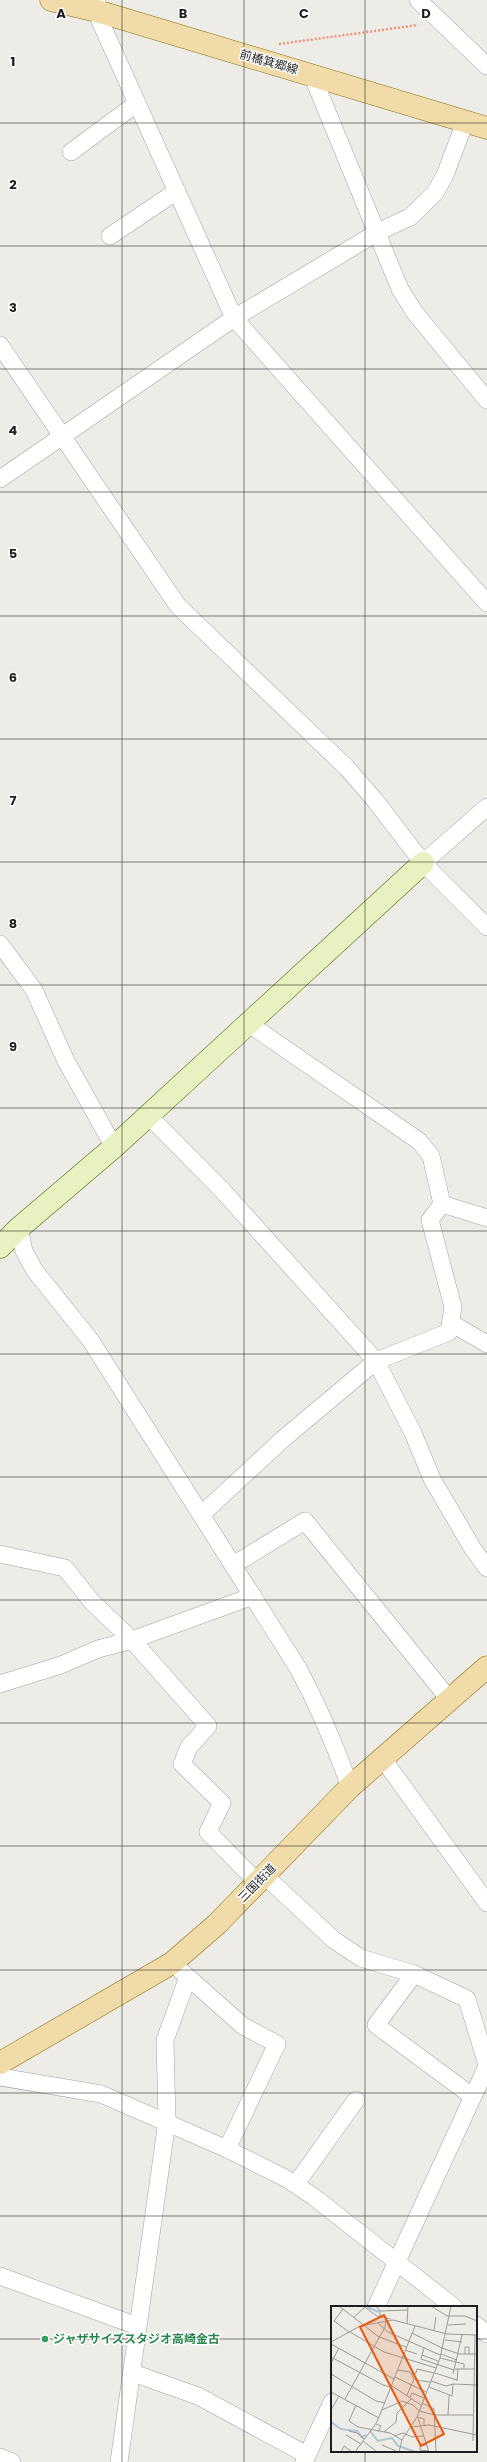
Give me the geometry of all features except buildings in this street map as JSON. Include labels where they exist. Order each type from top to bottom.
[{"type":"main road","name":"前橋箕郷線","points":[[51,0],[97,6],[312,75],[487,128]]},
{"type":"main road","name":"三国街道","points":[[0,2063],[180,1970],[217,1924],[350,1787],[487,1667]]},
{"type":"street","points":[[418,0],[487,66]]},
{"type":"street","points":[[97,6],[137,103],[234,318],[487,603]]},
{"type":"street","points":[[312,75],[378,232],[400,289],[415,312],[486,395]]},
{"type":"street","points":[[71,152],[137,103]]},
{"type":"street","points":[[0,479],[234,318],[378,232],[410,217],[435,193],[445,175],[465,122]]},
{"type":"street","points":[[110,236],[177,192]]},
{"type":"street","points":[[0,345],[64,436],[178,606],[346,767],[374,799],[422,863],[487,927]]},
{"type":"street","points":[[350,1787],[333,1740],[317,1703],[253,1596],[91,1341],[35,1271],[24,1251],[6,1238],[149,1116],[422,863],[487,807]]},
{"type":"street","points":[[0,944],[34,990],[66,1061],[114,1147]]},
{"type":"street","points":[[201,1515],[283,1439],[376,1361],[449,1332],[453,1307],[430,1220],[442,1204],[431,1156],[419,1141],[248,1024]]},
{"type":"street","points":[[149,1116],[222,1190],[376,1361],[413,1434],[432,1479],[473,1549],[487,1568]]},
{"type":"street","points":[[442,1204],[487,1218]]},
{"type":"street","points":[[451,1323],[487,1344]]},
{"type":"street","points":[[233,1565],[305,1521],[449,1699]]},
{"type":"street","points":[[0,1554],[65,1568],[92,1602],[132,1640],[208,1726],[189,1747],[182,1764],[222,1803],[208,1832],[339,1944],[361,1958],[414,1974],[467,1999],[487,2065],[398,2262],[376,2306]]},
{"type":"street","points":[[0,1684],[61,1665],[98,1649],[132,1640],[253,1596]]},
{"type":"street","points":[[383,1759],[487,1903]]},
{"type":"street","points":[[119,2462],[133,2373],[137,2326],[167,2121],[165,2040],[180,1970],[243,2026],[277,2044],[227,2149]]},
{"type":"street","points":[[414,1974],[376,2025],[472,2096]]},
{"type":"street","points":[[0,2077],[101,2094],[167,2121],[227,2149],[296,2184],[453,2306]]},
{"type":"street","points":[[296,2184],[356,2100]]},
{"type":"street","points":[[0,2276],[137,2326]]},
{"type":"street","points":[[477,2326],[487,2334]]},
{"type":"street","points":[[133,2373],[198,2396],[306,2458],[331,2404]]},
{"type":"street","points":[[0,2458],[12,2462]]},
{"type":"path","points":[[276,44],[441,22]]},
{"type":"place","name":"ジャザサイズスタジオ高崎金古","points":[[45,2339]]}]
